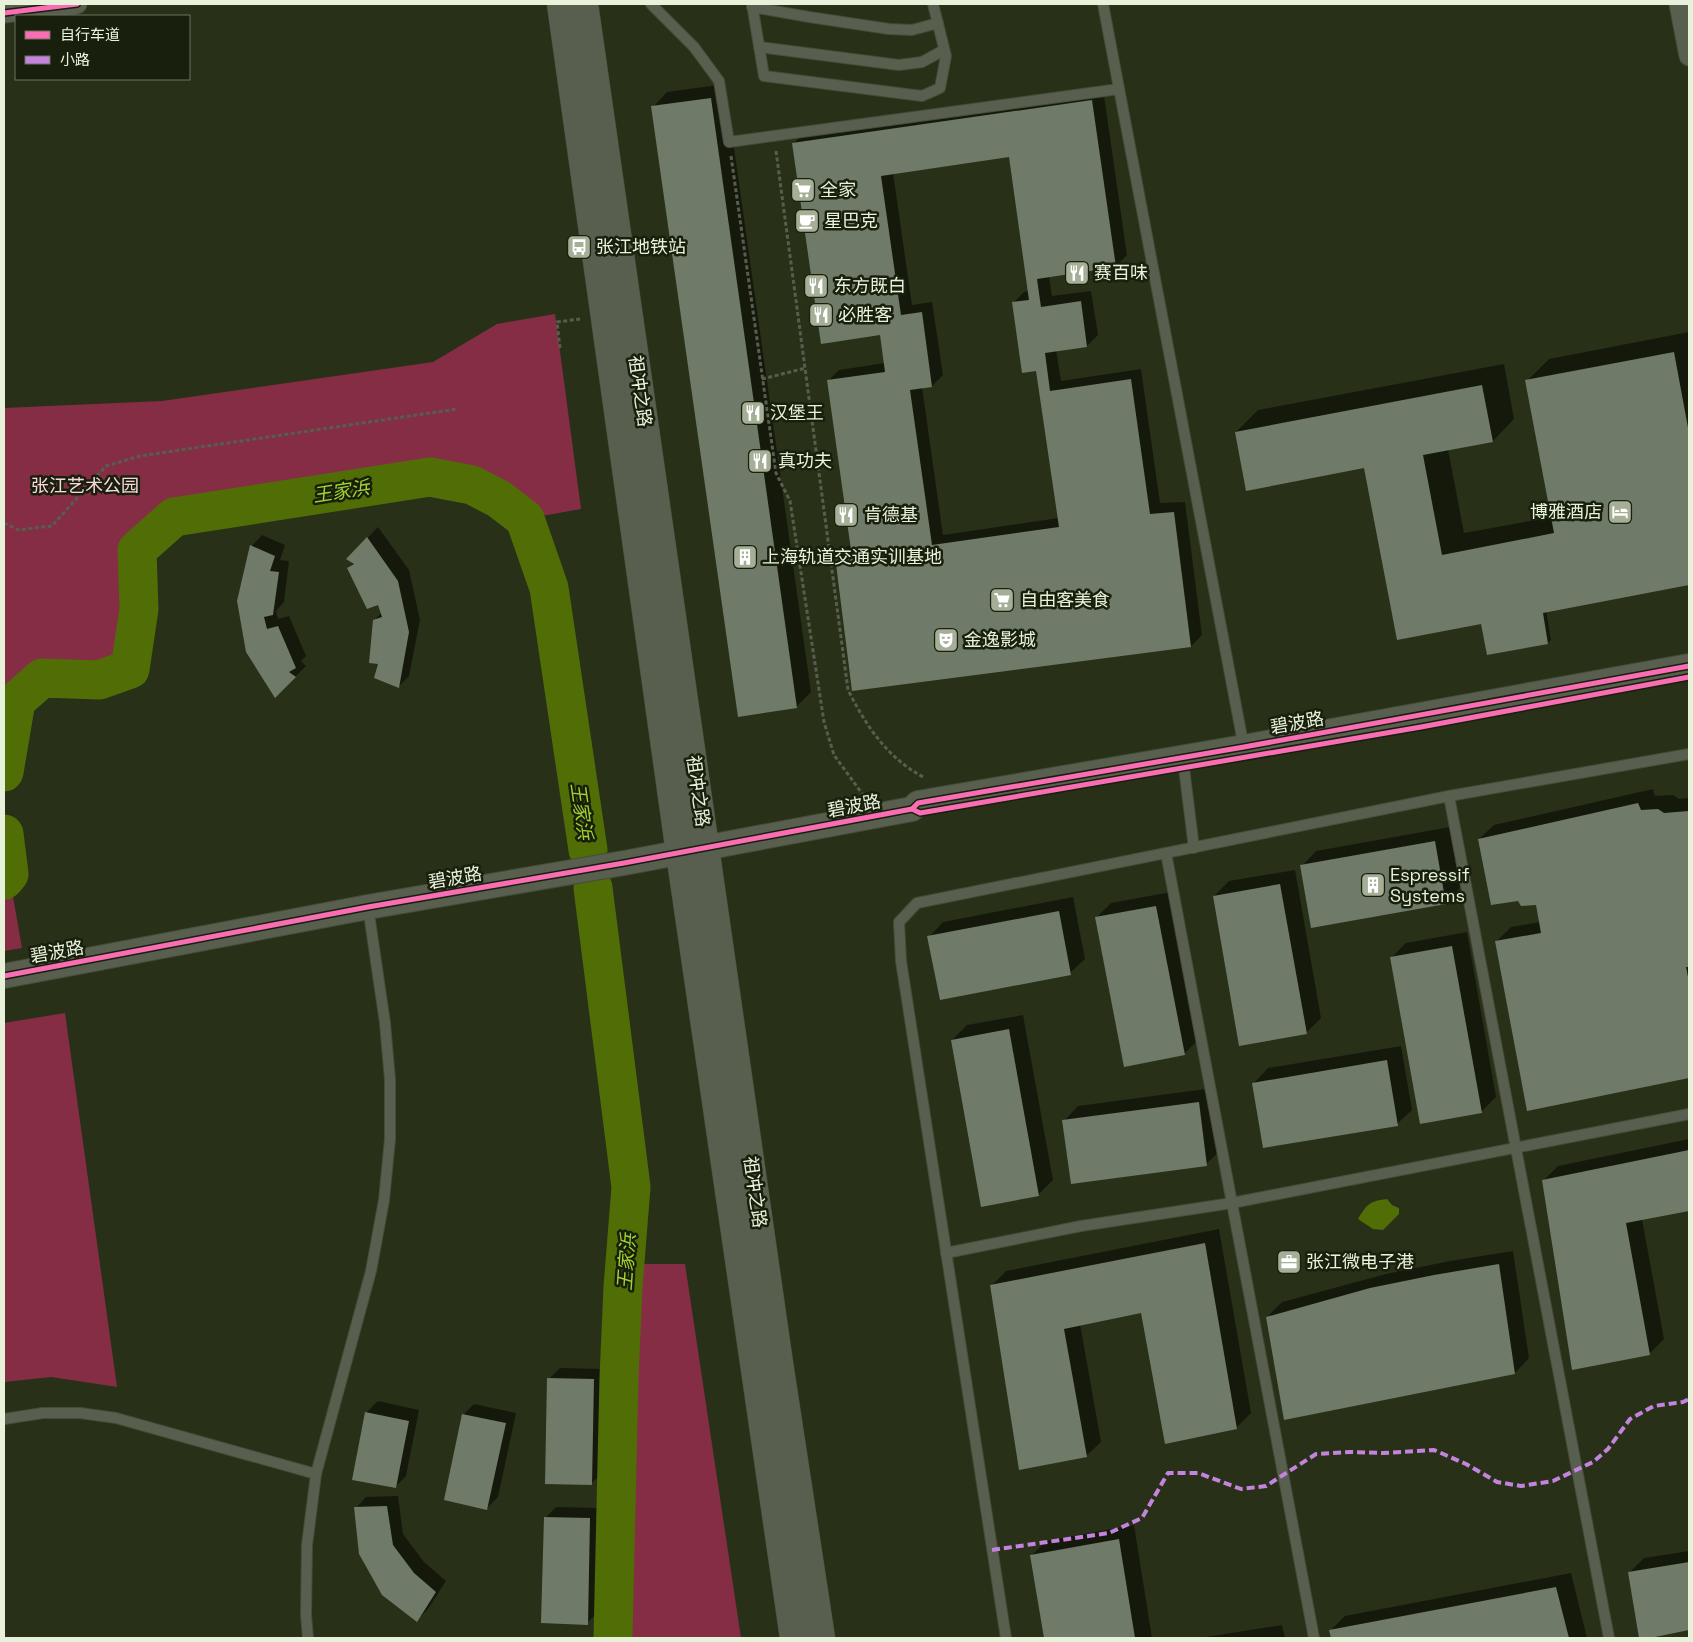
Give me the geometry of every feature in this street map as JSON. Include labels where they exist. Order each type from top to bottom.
[{"type":"main road","name":"祖冲之路","points":[[562,4],[605,315],[779,1363],[821,1638]]},
{"type":"main road","name":"祖冲之路","points":[[584,4],[693,850],[689,908],[794,1638]]},
{"type":"street","points":[[4,14],[77,4]]},
{"type":"street","points":[[1679,4],[1689,56]]},
{"type":"street","name":"碧波路","points":[[912,809],[920,813],[1184,768],[1245,752],[1689,666]]},
{"type":"street","name":"碧波路","points":[[4,976],[912,809],[918,803],[1245,752],[1421,727],[1689,677]]},
{"type":"lane","points":[[651,4],[694,47],[719,81],[729,142],[1119,89]]},
{"type":"lane","points":[[933,4],[938,23],[944,50],[946,56],[940,88],[922,96],[764,76],[752,5],[809,17],[889,28],[912,30],[938,23]]},
{"type":"lane","points":[[1103,4],[1245,752]]},
{"type":"lane","points":[[759,47],[899,65],[922,62],[944,50]]},
{"type":"lane","points":[[1006,1638],[901,961],[898,922],[917,903],[1449,796],[1689,754]]},
{"type":"lane","points":[[1184,768],[1194,848]]},
{"type":"lane","points":[[1449,796],[1609,1638]]},
{"type":"lane","points":[[1166,854],[1314,1638]]},
{"type":"lane","points":[[308,1638],[306,1615],[307,1545],[316,1474],[371,1271],[384,1200],[390,1138],[390,1080],[385,1023],[368,908]]},
{"type":"lane","points":[[946,1253],[1082,1226],[1232,1204],[1689,1114]]},
{"type":"lane","points":[[4,1419],[42,1413],[80,1413],[116,1418],[316,1474]]},
{"type":"path","points":[[774,136],[848,690],[875,737],[900,761],[924,777],[932,780]]},
{"type":"path","points":[[729,142],[776,472],[790,501],[824,722],[834,755],[856,787],[879,815]]},
{"type":"path","points":[[560,348],[557,322],[605,315]]},
{"type":"path","points":[[762,379],[806,368]]},
{"type":"path","points":[[4,523],[19,530],[52,526],[106,466],[140,456],[457,409]]},
{"type":"green space","name":"张江艺术公园","points":[[555,314],[581,509],[525,519],[499,499],[472,485],[430,477],[174,517],[137,550],[139,609],[130,669],[99,680],[42,678],[16,702],[4,772],[4,408],[162,401],[433,362],[497,324]]},
{"type":"green space","points":[[4,834],[22,948],[4,951]]},
{"type":"green space","points":[[65,1013],[117,1387],[51,1377],[4,1382],[4,1023]]},
{"type":"green space","points":[[612,1264],[685,1264],[741,1638],[600,1638]]},
{"type":"shaded area","points":[[1387,1199],[1392,1205],[1399,1208],[1399,1214],[1383,1230],[1373,1229],[1358,1219],[1370,1204]]},
{"type":"building","name":"上海轨道交通实训基地","points":[[711,98],[797,708],[738,717],[651,106]]},
{"type":"building","points":[[1092,100],[1116,267],[1037,279],[1041,307],[1081,301],[1087,347],[1045,353],[1050,391],[1131,379],[1150,514],[1174,512],[1191,647],[852,691],[835,556],[852,557],[827,380],[885,372],[880,335],[821,344],[792,143]],"holes":[[[1009,157],[1029,300],[1012,302],[1022,373],[1036,371],[1059,527],[932,545],[910,390],[932,387],[922,312],[901,315],[881,176]]]},
{"type":"building","name":"博雅酒店","points":[[1674,352],[1689,433],[1689,585],[1543,613],[1548,644],[1487,655],[1481,624],[1397,640],[1364,468],[1246,491],[1235,432],[1482,385],[1493,442],[1423,455],[1442,555],[1554,533],[1525,380]]},
{"type":"building","points":[[367,537],[398,581],[409,632],[399,688],[374,678],[378,664],[369,663],[373,620],[382,617],[378,605],[367,609],[347,568],[354,564],[346,559]]},
{"type":"building","points":[[250,545],[275,556],[270,571],[279,572],[273,615],[264,617],[267,629],[278,626],[296,668],[289,672],[296,677],[275,698],[246,652],[237,601]]},
{"type":"building","points":[[1638,803],[1641,810],[1658,809],[1664,813],[1689,811],[1689,967],[1686,967],[1689,982],[1689,1078],[1527,1111],[1495,941],[1541,933],[1536,905],[1521,906],[1518,901],[1491,905],[1478,839]]},
{"type":"building","name":"Espressif Systems","points":[[1435,841],[1446,904],[1311,928],[1300,865]]},
{"type":"building","points":[[1280,884],[1307,1034],[1239,1046],[1213,896]]},
{"type":"building","points":[[1156,906],[1185,1055],[1124,1067],[1095,917]]},
{"type":"building","points":[[1059,911],[1071,975],[940,1000],[927,936]]},
{"type":"building","points":[[1452,946],[1482,1113],[1420,1124],[1390,957]]},
{"type":"building","points":[[1009,1029],[1039,1196],[981,1207],[951,1040]]},
{"type":"building","points":[[1387,1060],[1398,1126],[1263,1148],[1252,1083]]},
{"type":"building","points":[[1199,1102],[1207,1166],[1071,1184],[1062,1120]]},
{"type":"building","points":[[1689,1150],[1689,1211],[1626,1223],[1650,1355],[1572,1370],[1542,1180]]},
{"type":"building","points":[[1205,1243],[1237,1429],[1165,1444],[1141,1313],[1064,1329],[1087,1457],[1019,1470],[990,1285]]},
{"type":"building","points":[[1499,1264],[1515,1374],[1284,1420],[1266,1317],[1370,1288]]},
{"type":"building","points":[[547,1378],[594,1379],[592,1485],[545,1484]]},
{"type":"building","points":[[365,1412],[409,1421],[396,1488],[352,1480]]},
{"type":"building","points":[[462,1414],[506,1423],[487,1510],[444,1500]]},
{"type":"building","points":[[387,1506],[393,1545],[414,1573],[436,1592],[417,1622],[382,1595],[359,1554],[354,1507]]},
{"type":"building","points":[[544,1517],[590,1518],[588,1625],[541,1623]]},
{"type":"building","points":[[1119,1539],[1135,1638],[1044,1638],[1030,1555]]},
{"type":"building","points":[[1689,1562],[1689,1630],[1650,1638],[1639,1638],[1628,1572]]},
{"type":"building","points":[[1556,1587],[1569,1638],[1331,1638],[1329,1630]]},
{"type":"waterway","name":"王家浜","points":[[4,772],[16,701],[42,678],[99,680],[130,669],[139,609],[137,550],[174,517],[430,477],[472,485],[499,499],[525,519],[549,588],[588,850]]},
{"type":"waterway","name":"王家浜","points":[[4,834],[9,874],[4,880]]},
{"type":"waterway","name":"王家浜","points":[[593,888],[631,1187],[623,1287],[619,1377],[613,1638]]},
{"type":"marked path","points":[[992,1550],[1109,1533],[1142,1518],[1168,1473],[1198,1473],[1241,1489],[1266,1486],[1316,1454],[1434,1450],[1466,1464],[1497,1482],[1521,1486],[1553,1481],[1593,1462],[1608,1449],[1630,1419],[1654,1406],[1683,1402],[1689,1399]]},
{"type":"cycle path","points":[[4,13],[77,4]]},
{"type":"cycle path","points":[[4,976],[368,907],[624,863],[912,809],[918,803],[1244,747],[1689,666]]},
{"type":"cycle path","points":[[912,809],[920,813],[1421,727],[1689,677]]},
{"type":"place","name":"全家","points":[[803,190]]},
{"type":"place","name":"星巴克","points":[[807,221]]},
{"type":"place","name":"张江地铁站","points":[[579,247]]},
{"type":"place","name":"赛百味","points":[[1077,273]]},
{"type":"place","name":"东方既白","points":[[816,286]]},
{"type":"place","name":"必胜客","points":[[821,315]]},
{"type":"place","name":"汉堡王","points":[[753,413]]},
{"type":"place","name":"真功夫","points":[[760,461]]},
{"type":"place","name":"博雅酒店","points":[[1620,512]]},
{"type":"place","name":"肯德基","points":[[846,515]]},
{"type":"place","name":"上海轨道交通实训基地","points":[[745,557]]},
{"type":"place","name":"自由客美食","points":[[1002,600]]},
{"type":"place","name":"金逸影城","points":[[946,640]]},
{"type":"place","name":"Espressif Systems","points":[[1373,885]]},
{"type":"place","name":"张江微电子港","points":[[1289,1262]]}]
